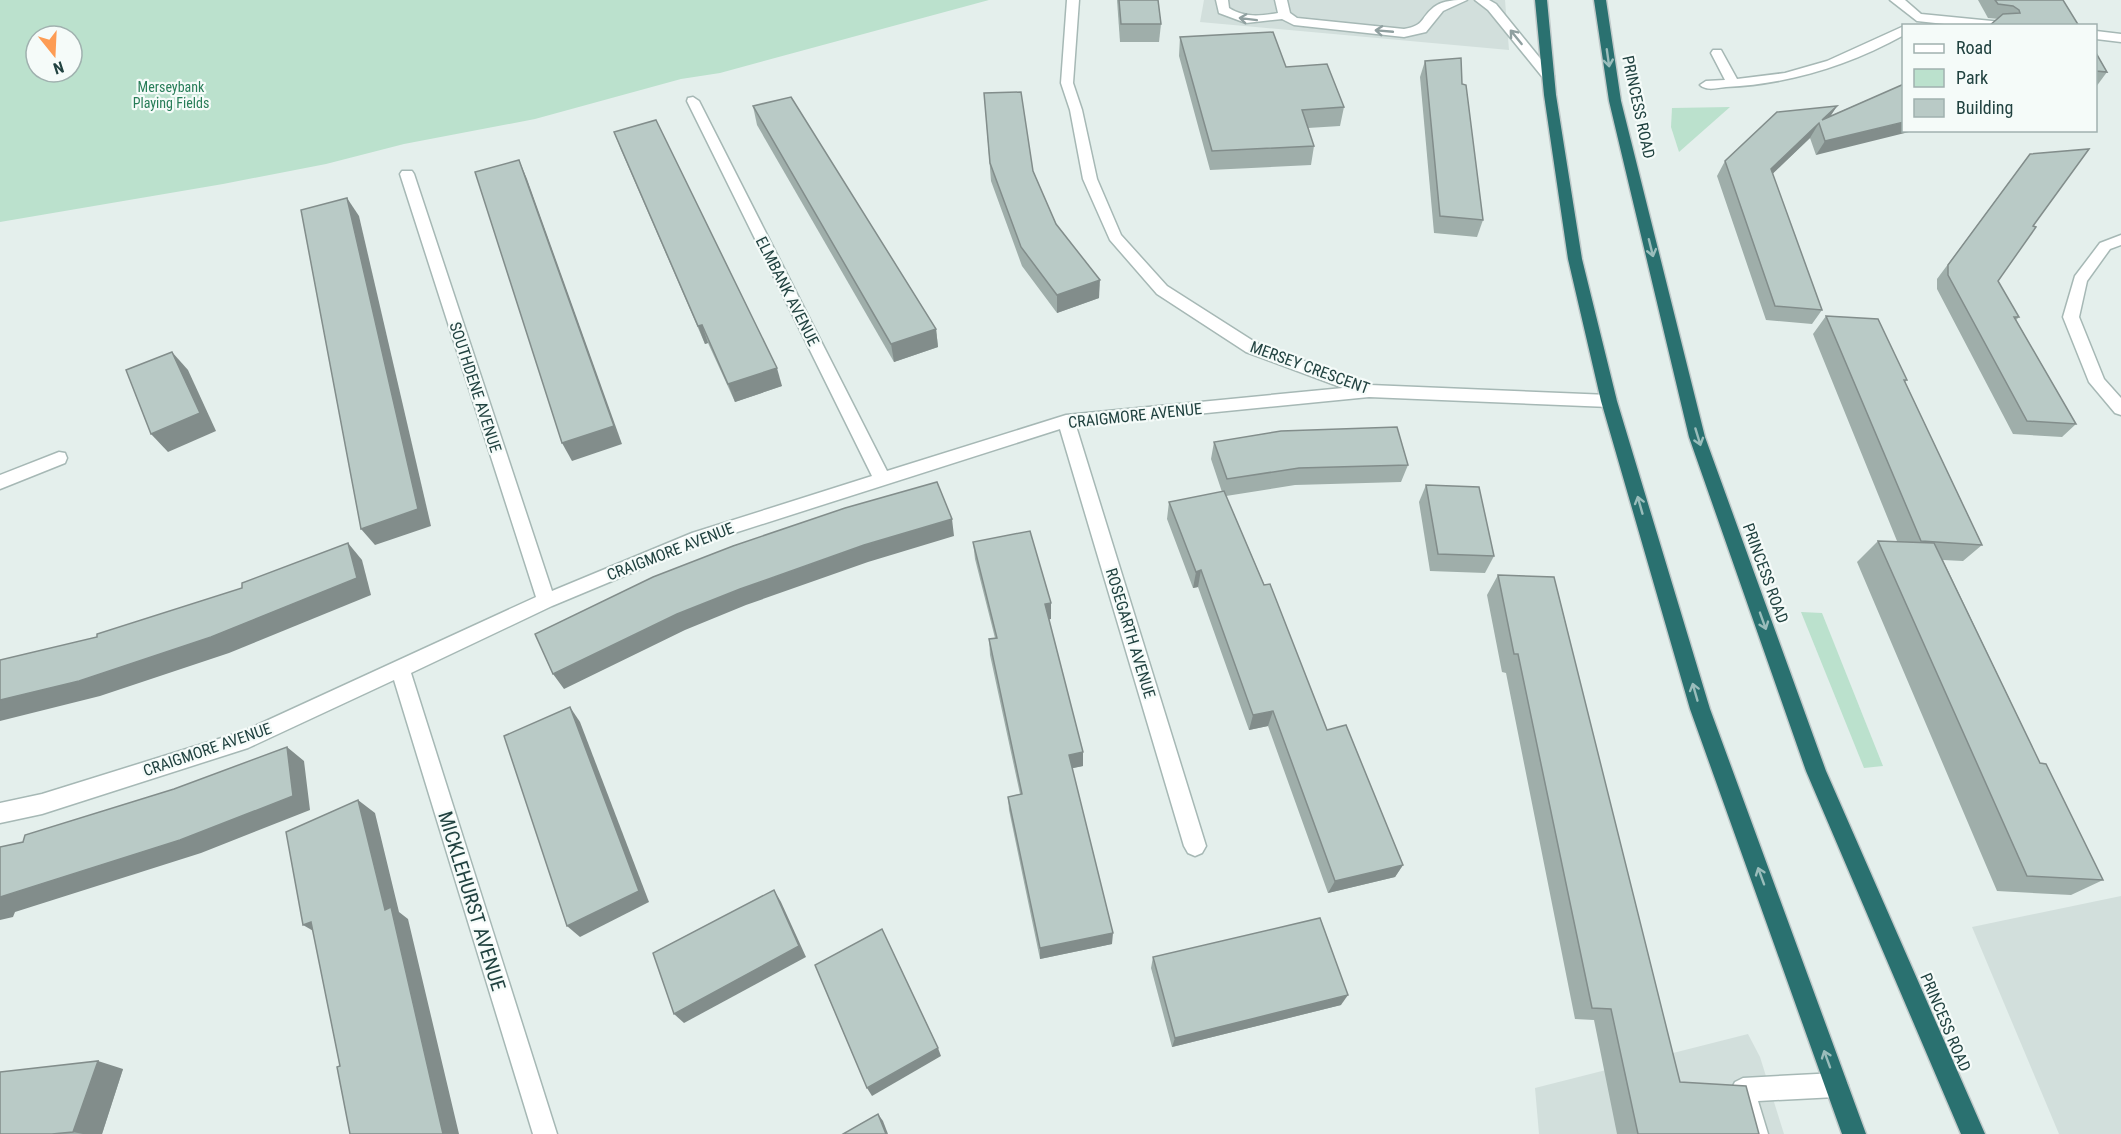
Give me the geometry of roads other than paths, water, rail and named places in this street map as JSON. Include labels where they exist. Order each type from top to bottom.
[{"type":"highway","points":[[1541,0],[1548,76],[1575,259],[1610,401],[1700,709],[1854,1134]]},
{"type":"highway","name":"PRINCESS ROAD","points":[[1600,0],[1615,101],[1697,437],[1816,771],[1973,1134]]},
{"type":"street","name":"MERSEY CRESCENT","points":[[1073,0],[1067,82],[1076,110],[1089,179],[1115,237],[1162,290],[1252,348],[1369,391],[1610,401]]},
{"type":"street","points":[[1222,0],[1223,10],[1238,19],[1258,21],[1284,15],[1303,23],[1404,33],[1422,29],[1434,13],[1444,5],[1461,0]]},
{"type":"street","points":[[1281,0],[1284,15]]},
{"type":"street","points":[[1427,0],[1434,13]]},
{"type":"street","points":[[1481,0],[1492,8],[1548,76]]},
{"type":"street","points":[[1896,0],[1906,5],[1913,21],[1966,24]]},
{"type":"street","points":[[1706,85],[1781,79],[1822,68],[1856,55],[1902,31]]},
{"type":"street","points":[[2097,35],[2121,38]]},
{"type":"street","points":[[1717,53],[1733,84]]},
{"type":"street","name":"ELMBANK AVENUE","points":[[693,101],[883,481]]},
{"type":"street","name":"SOUTHDENE AVENUE","points":[[406,174],[546,601]]},
{"type":"street","points":[[2121,240],[2105,246],[2080,280],[2071,317],[2097,381],[2121,409]]},
{"type":"street","name":"CRAIGMORE AVENUE","points":[[0,813],[42,804],[248,739],[546,601],[698,538],[1066,421],[1369,391]]},
{"type":"street","name":"ROSEGARTH AVENUE","points":[[1066,421],[1195,846]]},
{"type":"street","points":[[0,482],[59,458]]},
{"type":"street","name":"MICKLEHURST AVENUE","points":[[399,668],[545,1134]]},
{"type":"street","points":[[1756,1134],[1743,1090],[1836,1085]]},
{"type":"park label","name":"Merseybank Playing Fields","points":[[171,96]]}]
